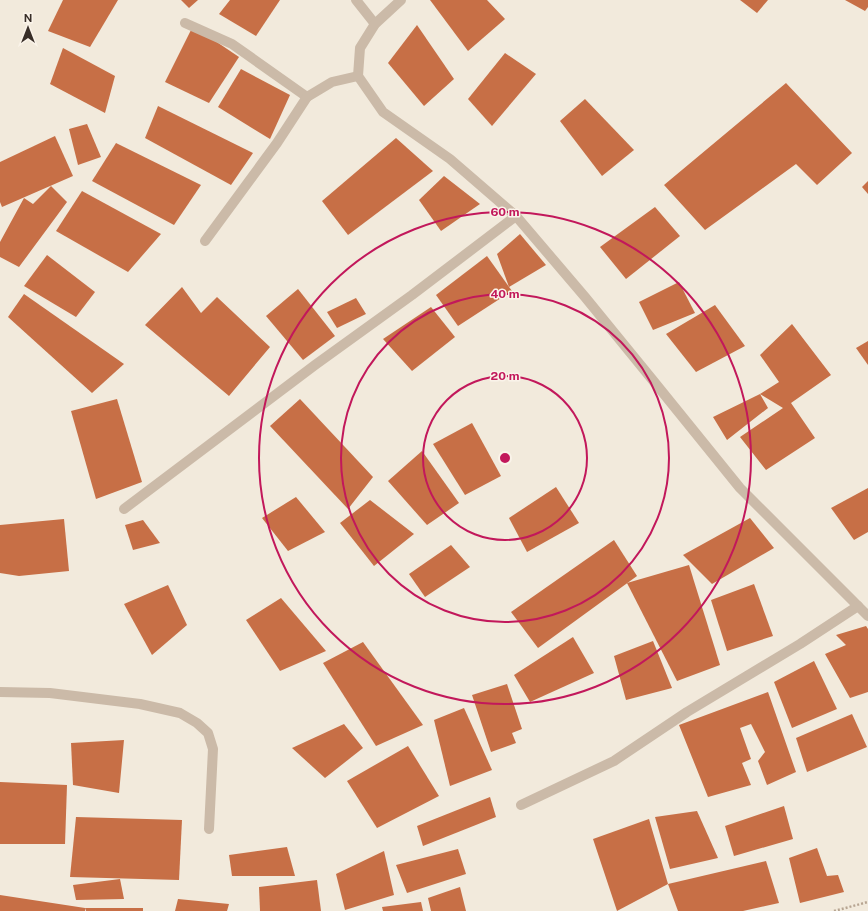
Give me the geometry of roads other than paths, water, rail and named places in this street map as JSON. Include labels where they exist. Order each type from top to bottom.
[{"type":"street","points":[[356,0],[375,24]]},
{"type":"street","points":[[400,0],[375,24],[360,48],[358,76],[383,112],[450,159],[516,216],[651,378],[740,488],[868,616]]},
{"type":"street","points":[[185,23],[232,44],[307,98]]},
{"type":"street","points":[[205,241],[277,143],[307,98],[332,82],[358,76]]},
{"type":"street","points":[[124,509],[516,216]]},
{"type":"street","points":[[521,805],[614,761],[687,712],[800,644],[858,606]]},
{"type":"street","points":[[0,692],[50,693],[140,704],[180,713],[197,723],[208,733],[213,749],[208,829]]}]
